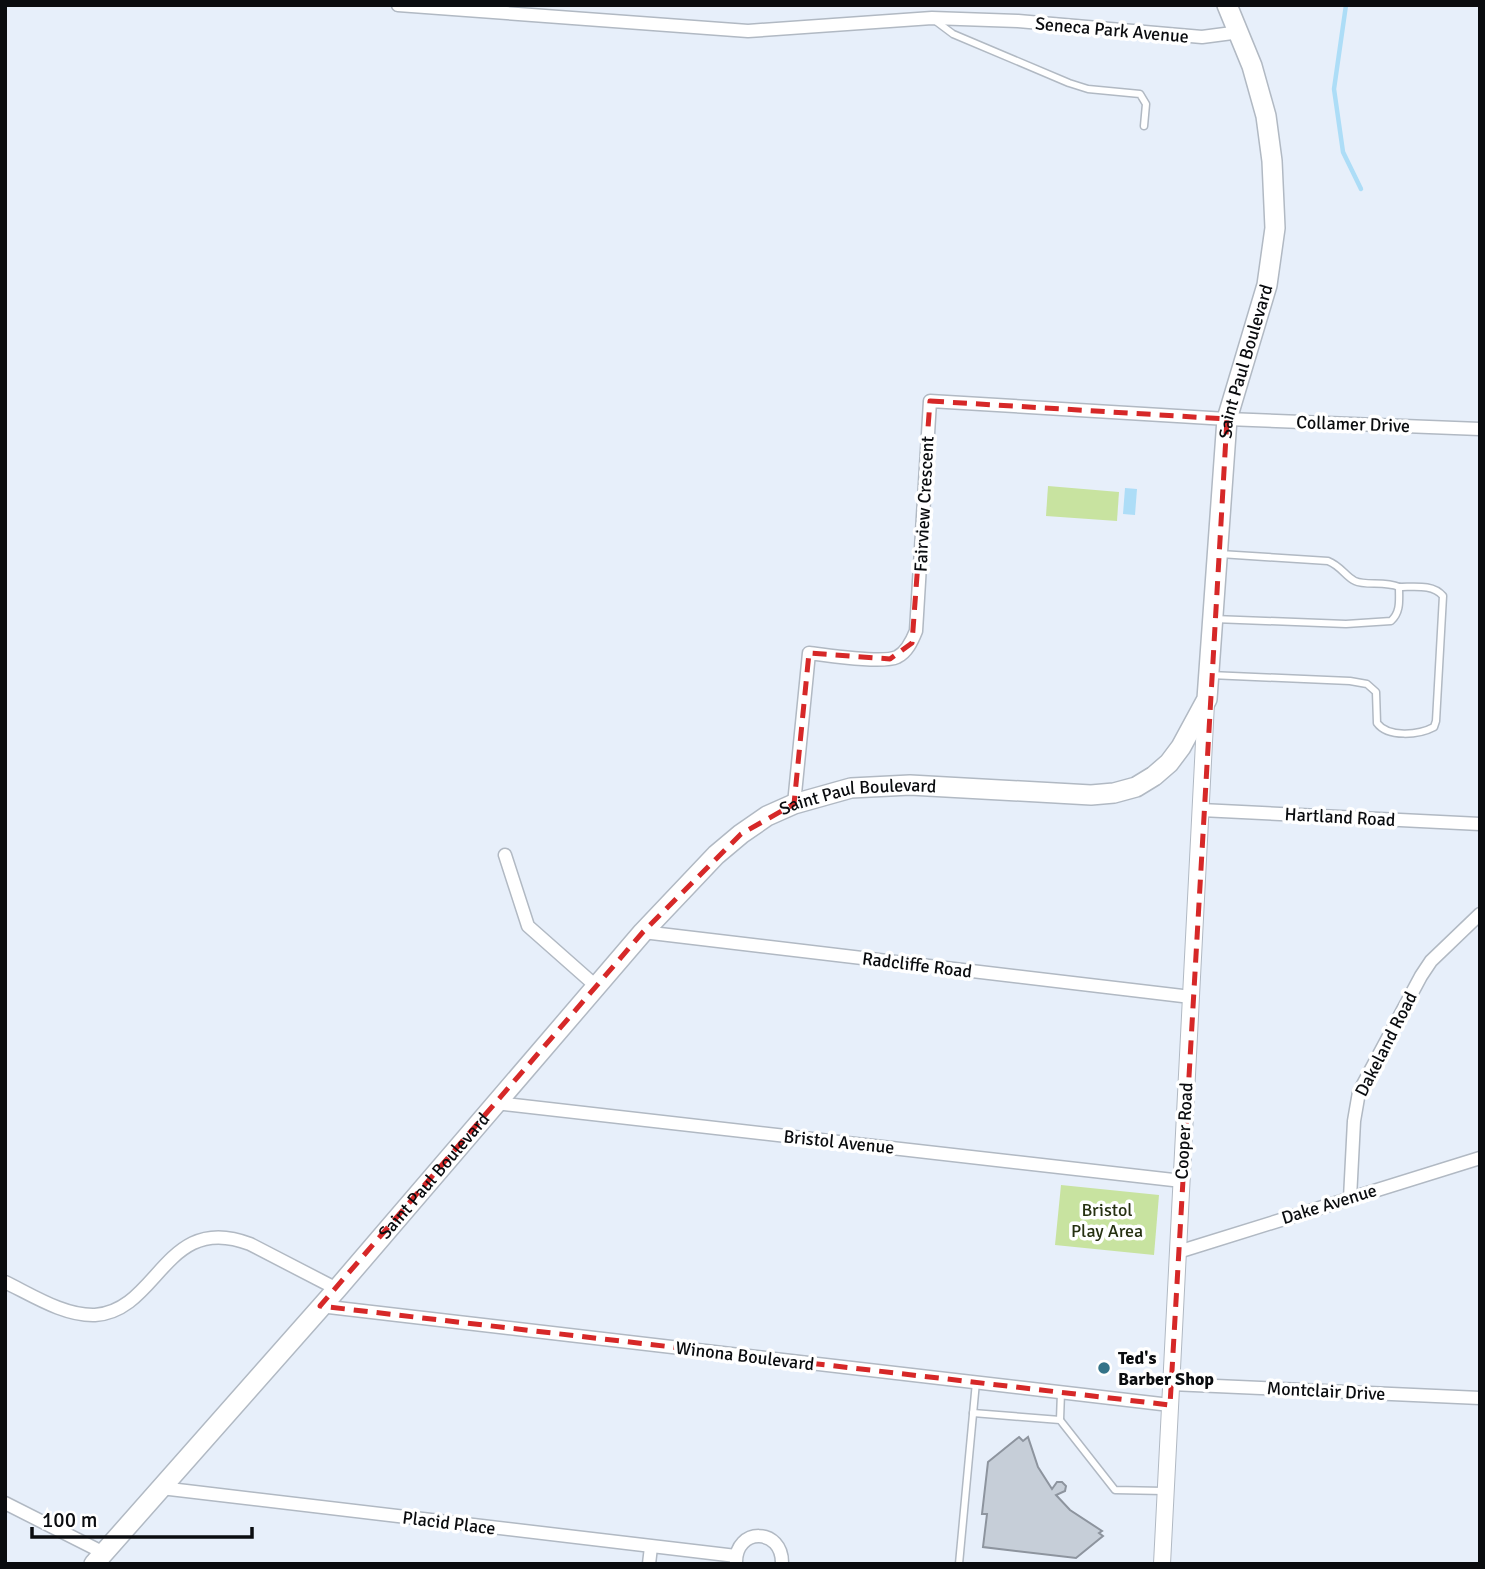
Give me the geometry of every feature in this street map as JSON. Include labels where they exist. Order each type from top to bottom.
[{"type":"main road","name":"Saint Paul Boulevard","points":[[99,1558],[337,1289],[643,932],[716,855],[741,834],[768,816],[794,804],[851,788],[880,785],[1091,795],[1114,793],[1136,787],[1154,776],[1169,763],[1181,747],[1207,699],[1227,419],[1267,285],[1275,228],[1270,136],[1256,78],[1240,32],[1227,5]]},
{"type":"street","name":"Seneca Park Avenue","points":[[398,5],[748,31],[932,18],[1018,21],[1202,37],[1240,32]]},
{"type":"street","name":"Fairview Crescent","points":[[794,804],[808,653],[890,659],[903,653],[912,643],[916,631],[930,401],[1227,419]]},
{"type":"street","name":"Collamer Drive","points":[[1227,419],[1480,429]]},
{"type":"street","name":"Cooper Road","points":[[1162,1564],[1207,699]]},
{"type":"street","name":"Hartland Road","points":[[1201,810],[1480,824]]},
{"type":"street","points":[[505,855],[528,926],[597,987]]},
{"type":"street","name":"Dakeland Road","points":[[1349,1198],[1356,1106],[1365,1079],[1431,961],[1480,914]]},
{"type":"street","name":"Radcliffe Road","points":[[643,932],[1191,997]]},
{"type":"street","name":"Bristol Avenue","points":[[496,1103],[1182,1181]]},
{"type":"street","name":"Dake Avenue","points":[[1178,1252],[1480,1158]]},
{"type":"street","points":[[5,1282],[56,1306],[80,1314],[97,1315],[125,1304],[187,1246],[204,1239],[220,1237],[250,1244],[337,1289]]},
{"type":"street","name":"Winona Boulevard","points":[[320,1306],[1170,1405]]},
{"type":"street","name":"Montclair Drive","points":[[1171,1384],[1480,1398]]},
{"type":"street","name":"Placid Place","points":[[162,1488],[736,1560],[742,1543],[755,1536],[763,1536],[770,1538],[780,1549],[782,1564]]},
{"type":"street","points":[[5,1503],[99,1558]]},
{"type":"street","points":[[649,1564],[651,1548]]},
{"type":"lane","points":[[932,18],[953,34],[1069,83],[1088,89],[1140,94],[1146,104],[1144,126]]},
{"type":"lane","points":[[1208,675],[1367,684],[1377,692],[1380,727],[1388,732],[1424,733],[1434,727],[1443,596],[1438,590],[1354,581],[1337,564],[1328,561],[1217,554]]},
{"type":"lane","points":[[1212,619],[1346,624],[1391,621],[1397,615],[1399,587]]},
{"type":"lane","points":[[959,1564],[976,1382]]},
{"type":"lane","points":[[1061,1392],[1059,1419],[1115,1489],[1166,1492]]},
{"type":"lane","points":[[973,1413],[1059,1419]]},
{"type":"highlighted area","points":[[930,401],[1227,419],[1170,1405],[320,1306],[643,932],[741,834],[794,804],[809,653],[890,659],[912,643]]},
{"type":"green space","points":[[1048,486],[1119,492],[1117,521],[1046,516]]},
{"type":"green space","name":"Bristol Play Area","points":[[1061,1185],[1159,1195],[1154,1255],[1055,1245]]},
{"type":"water","points":[[1125,488],[1137,489],[1135,515],[1123,514]]},
{"type":"building","points":[[1019,1437],[1023,1441],[1028,1437],[1038,1467],[1052,1489],[1057,1482],[1066,1486],[1065,1491],[1056,1495],[1070,1510],[1102,1531],[1099,1533],[1103,1536],[1076,1558],[983,1547],[987,1514],[982,1514],[988,1462]]},
{"type":"waterway","points":[[1346,5],[1334,89],[1343,152],[1361,189]]},
{"type":"place","name":"Ted's Barber Shop","points":[[1104,1368]]}]
